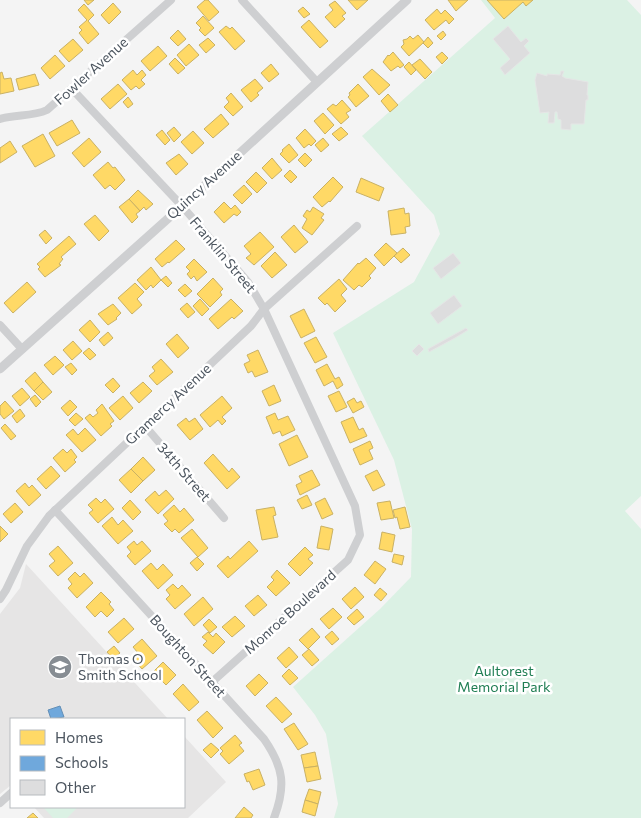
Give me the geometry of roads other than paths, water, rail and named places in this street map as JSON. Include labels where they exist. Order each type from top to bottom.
[{"type":"street","name":"Fowler Avenue","points":[[0,119],[39,114],[55,104],[171,0]]},
{"type":"street","points":[[242,0],[317,82]]},
{"type":"street","name":"Quincy Avenue","points":[[0,369],[407,0]]},
{"type":"street","name":"Franklin Street","points":[[72,89],[182,206],[248,282],[264,309],[356,506],[360,535]]},
{"type":"street","name":"Gramercy Avenue","points":[[0,599],[27,546],[37,531],[56,510],[251,326],[264,309],[356,226]]},
{"type":"street","points":[[0,324],[22,349]]},
{"type":"street","name":"34th Street","points":[[145,426],[224,518]]},
{"type":"street","name":"Boughton Street","points":[[56,510],[264,740],[278,762],[283,784],[282,794],[274,818]]},
{"type":"street","name":"Monroe Boulevard","points":[[212,682],[348,560],[360,535]]},
{"type":"street","points":[[0,803],[10,794]]},
{"type":"place","name":"Thomas O Smith School","points":[[60,667]]},
{"type":"park label","name":"Aultorest Memorial Park","points":[[504,680]]}]
